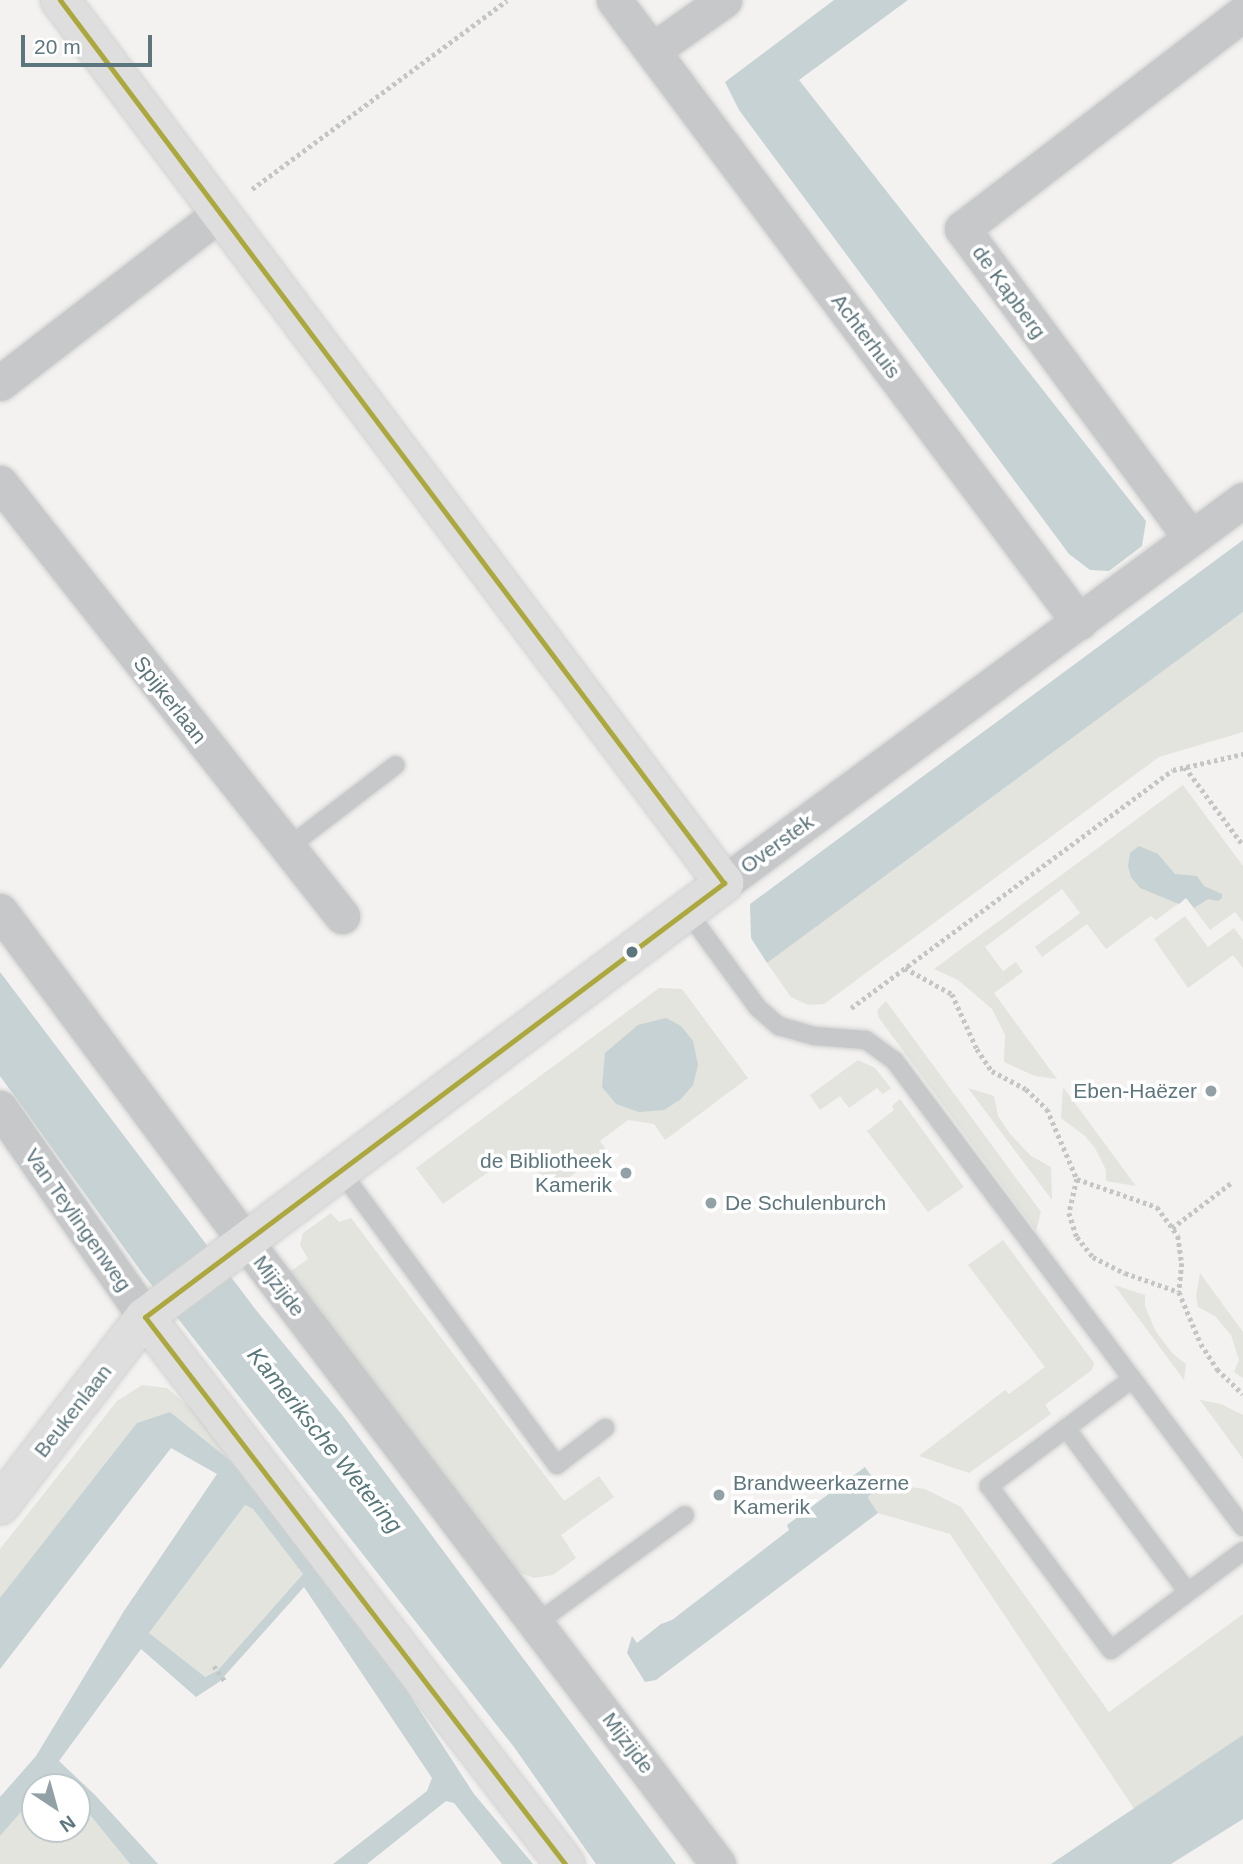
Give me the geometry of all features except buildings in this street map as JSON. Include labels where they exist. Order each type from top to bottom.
[{"type":"street","points":[[60,0],[724,883]]},
{"type":"street","name":"Achterhuis","points":[[614,0],[1079,622]]},
{"type":"street","points":[[653,50],[724,0]]},
{"type":"street","name":"de Kapberg","points":[[1191,538],[962,229],[1243,13]]},
{"type":"street","points":[[0,383],[220,213]]},
{"type":"street","name":"Spijkerlaan","points":[[0,483],[286,849],[342,916]]},
{"type":"street","name":"Overstek","points":[[153,1311],[724,883],[1243,500]]},
{"type":"street","name":"Mijzijde","points":[[0,911],[239,1246],[537,1623],[718,1864]]},
{"type":"street","name":"Van Teylingenweg","points":[[0,1108],[565,1864]]},
{"type":"street","name":"Beukenlaan","points":[[0,1505],[153,1311]]},
{"type":"lane","points":[[286,849],[396,765]]},
{"type":"lane","points":[[687,911],[758,1008],[779,1026],[814,1036],[866,1040],[894,1060],[1243,1527]]},
{"type":"lane","points":[[340,1170],[557,1465],[605,1428]]},
{"type":"lane","points":[[1132,1379],[989,1486],[1111,1650],[1243,1551]]},
{"type":"lane","points":[[1066,1429],[1188,1592]]},
{"type":"lane","points":[[537,1623],[685,1516]]},
{"type":"path","points":[[220,213],[507,0]]},
{"type":"path","points":[[814,1036],[1173,770],[1243,754]]},
{"type":"path","points":[[1185,767],[1243,845]]},
{"type":"path","points":[[905,968],[952,994],[977,1049],[992,1071],[1026,1089],[1046,1109],[1077,1179],[1069,1213],[1077,1237],[1093,1257],[1125,1273],[1178,1292]]},
{"type":"path","points":[[1077,1179],[1157,1207],[1178,1236],[1182,1263],[1178,1292],[1201,1344],[1217,1368],[1243,1394]]},
{"type":"path","points":[[1172,1228],[1231,1183]]},
{"type":"path","points":[[214,1666],[225,1681]]},
{"type":"shaded area","points":[[1243,612],[1243,732],[1159,757],[824,1004],[808,1005],[791,997],[767,963]]},
{"type":"shaded area","points":[[1183,785],[1243,866],[1243,922],[1235,912],[1210,930],[1186,898],[1156,920],[1151,916],[1106,949],[1087,924],[1042,957],[1035,947],[1080,913],[1062,889],[985,947],[1003,971],[1016,962],[1023,972],[994,993],[1057,1079],[1035,1076],[1004,1062],[1005,1035],[992,1009],[958,980],[934,969]]},
{"type":"shaded area","points":[[1185,916],[1208,947],[1234,928],[1243,940],[1243,968],[1233,955],[1188,988],[1154,939]]},
{"type":"shaded area","points":[[659,988],[682,989],[748,1078],[665,1140],[654,1124],[628,1120],[600,1141],[606,1150],[552,1190],[521,1149],[443,1204],[416,1168]]},
{"type":"shaded area","points":[[886,1001],[1041,1212],[1036,1231],[879,1018],[877,1010]]},
{"type":"shaded area","points":[[858,1060],[875,1068],[891,1088],[883,1094],[877,1088],[849,1108],[840,1096],[820,1110],[810,1095]]},
{"type":"shaded area","points":[[1063,1087],[1136,1186],[1106,1181],[1106,1170],[1095,1148],[1085,1136],[1061,1118]]},
{"type":"shaded area","points":[[968,1088],[994,1096],[998,1116],[1011,1135],[1031,1156],[1051,1167],[1052,1200]]},
{"type":"shaded area","points":[[900,1099],[964,1187],[928,1212],[867,1131],[894,1110],[892,1106]]},
{"type":"shaded area","points":[[331,1213],[339,1222],[351,1218],[564,1501],[599,1476],[614,1497],[561,1535],[576,1558],[553,1575],[534,1578],[517,1572],[287,1274],[308,1259],[300,1245],[303,1233]]},
{"type":"shaded area","points":[[1003,1240],[1094,1363],[1092,1370],[1045,1405],[1051,1414],[969,1473],[919,1456],[1005,1390],[1009,1394],[1045,1367],[968,1265]]},
{"type":"shaded area","points":[[1200,1273],[1243,1332],[1243,1378],[1234,1372],[1239,1360],[1231,1335],[1215,1316],[1198,1307],[1196,1296]]},
{"type":"shaded area","points":[[1114,1285],[1145,1295],[1145,1306],[1156,1332],[1173,1354],[1186,1364],[1184,1380]]},
{"type":"shaded area","points":[[142,1385],[167,1388],[224,1437],[256,1488],[170,1412],[0,1598],[0,1549],[117,1401]]},
{"type":"shaded area","points":[[1200,1400],[1221,1404],[1243,1415],[1243,1459]]},
{"type":"shaded area","points":[[876,1483],[925,1489],[961,1507],[1109,1712],[1243,1614],[1243,1735],[1135,1810],[950,1534],[878,1513],[868,1498]]},
{"type":"shaded area","points":[[245,1505],[253,1509],[303,1574],[218,1670],[204,1677],[149,1633]]},
{"type":"shaded area","points":[[21,1812],[21,1843],[91,1843],[91,1816],[130,1864],[0,1864],[0,1836]]},
{"type":"water","points":[[834,0],[908,0],[799,80],[1146,521],[1142,546],[1109,571],[1090,570],[1069,554],[739,110],[725,82]]},
{"type":"water","points":[[1243,540],[1243,612],[767,963],[751,938],[750,904]]},
{"type":"water","points":[[1139,846],[1158,854],[1175,874],[1197,876],[1204,886],[1222,894],[1222,898],[1218,901],[1208,899],[1194,908],[1186,898],[1179,904],[1140,888],[1131,877],[1128,866],[1130,853]]},
{"type":"water","name":"Kameriksche Wetering","points":[[0,972],[256,1310],[343,1416],[676,1864],[596,1864],[514,1747],[143,1274],[0,1076]]},
{"type":"water","points":[[666,1018],[681,1026],[693,1041],[698,1065],[693,1085],[681,1099],[664,1110],[639,1112],[616,1104],[602,1087],[605,1053],[638,1025]]},
{"type":"water","points":[[170,1412],[228,1459],[256,1488],[406,1689],[474,1794],[533,1864],[502,1864],[454,1803],[446,1801],[367,1864],[333,1864],[427,1791],[432,1778],[304,1587],[219,1682],[196,1697],[141,1649],[59,1761],[72,1773],[21,1773],[36,1756],[124,1611],[217,1474],[171,1448],[0,1669],[0,1598],[137,1423]],"holes":[[[245,1505],[253,1509],[303,1574],[218,1670],[205,1677],[149,1633]]]},
{"type":"water","points":[[865,1467],[876,1483],[868,1498],[878,1513],[656,1680],[645,1682],[627,1653],[632,1636],[637,1643],[661,1624],[672,1620],[789,1530],[787,1525]]},
{"type":"water","points":[[1243,1735],[1243,1819],[1171,1864],[1051,1864]]},
{"type":"water","points":[[21,1773],[21,1812],[0,1836],[0,1797]]},
{"type":"water","points":[[91,1791],[158,1864],[130,1864],[91,1816]]},
{"type":"transit line","points":[[60,0],[724,883]]},
{"type":"transit line","points":[[145,1317],[724,883]]},
{"type":"transit line","points":[[145,1317],[565,1864]]},
{"type":"place","name":"Eben-Haëzer","points":[[1211,1091]]},
{"type":"place","name":"de Bibliotheek Kamerik","points":[[626,1173]]},
{"type":"place","name":"De Schulenburch","points":[[711,1203]]},
{"type":"place","name":"Brandweerkazerne Kamerik","points":[[719,1495]]}]
